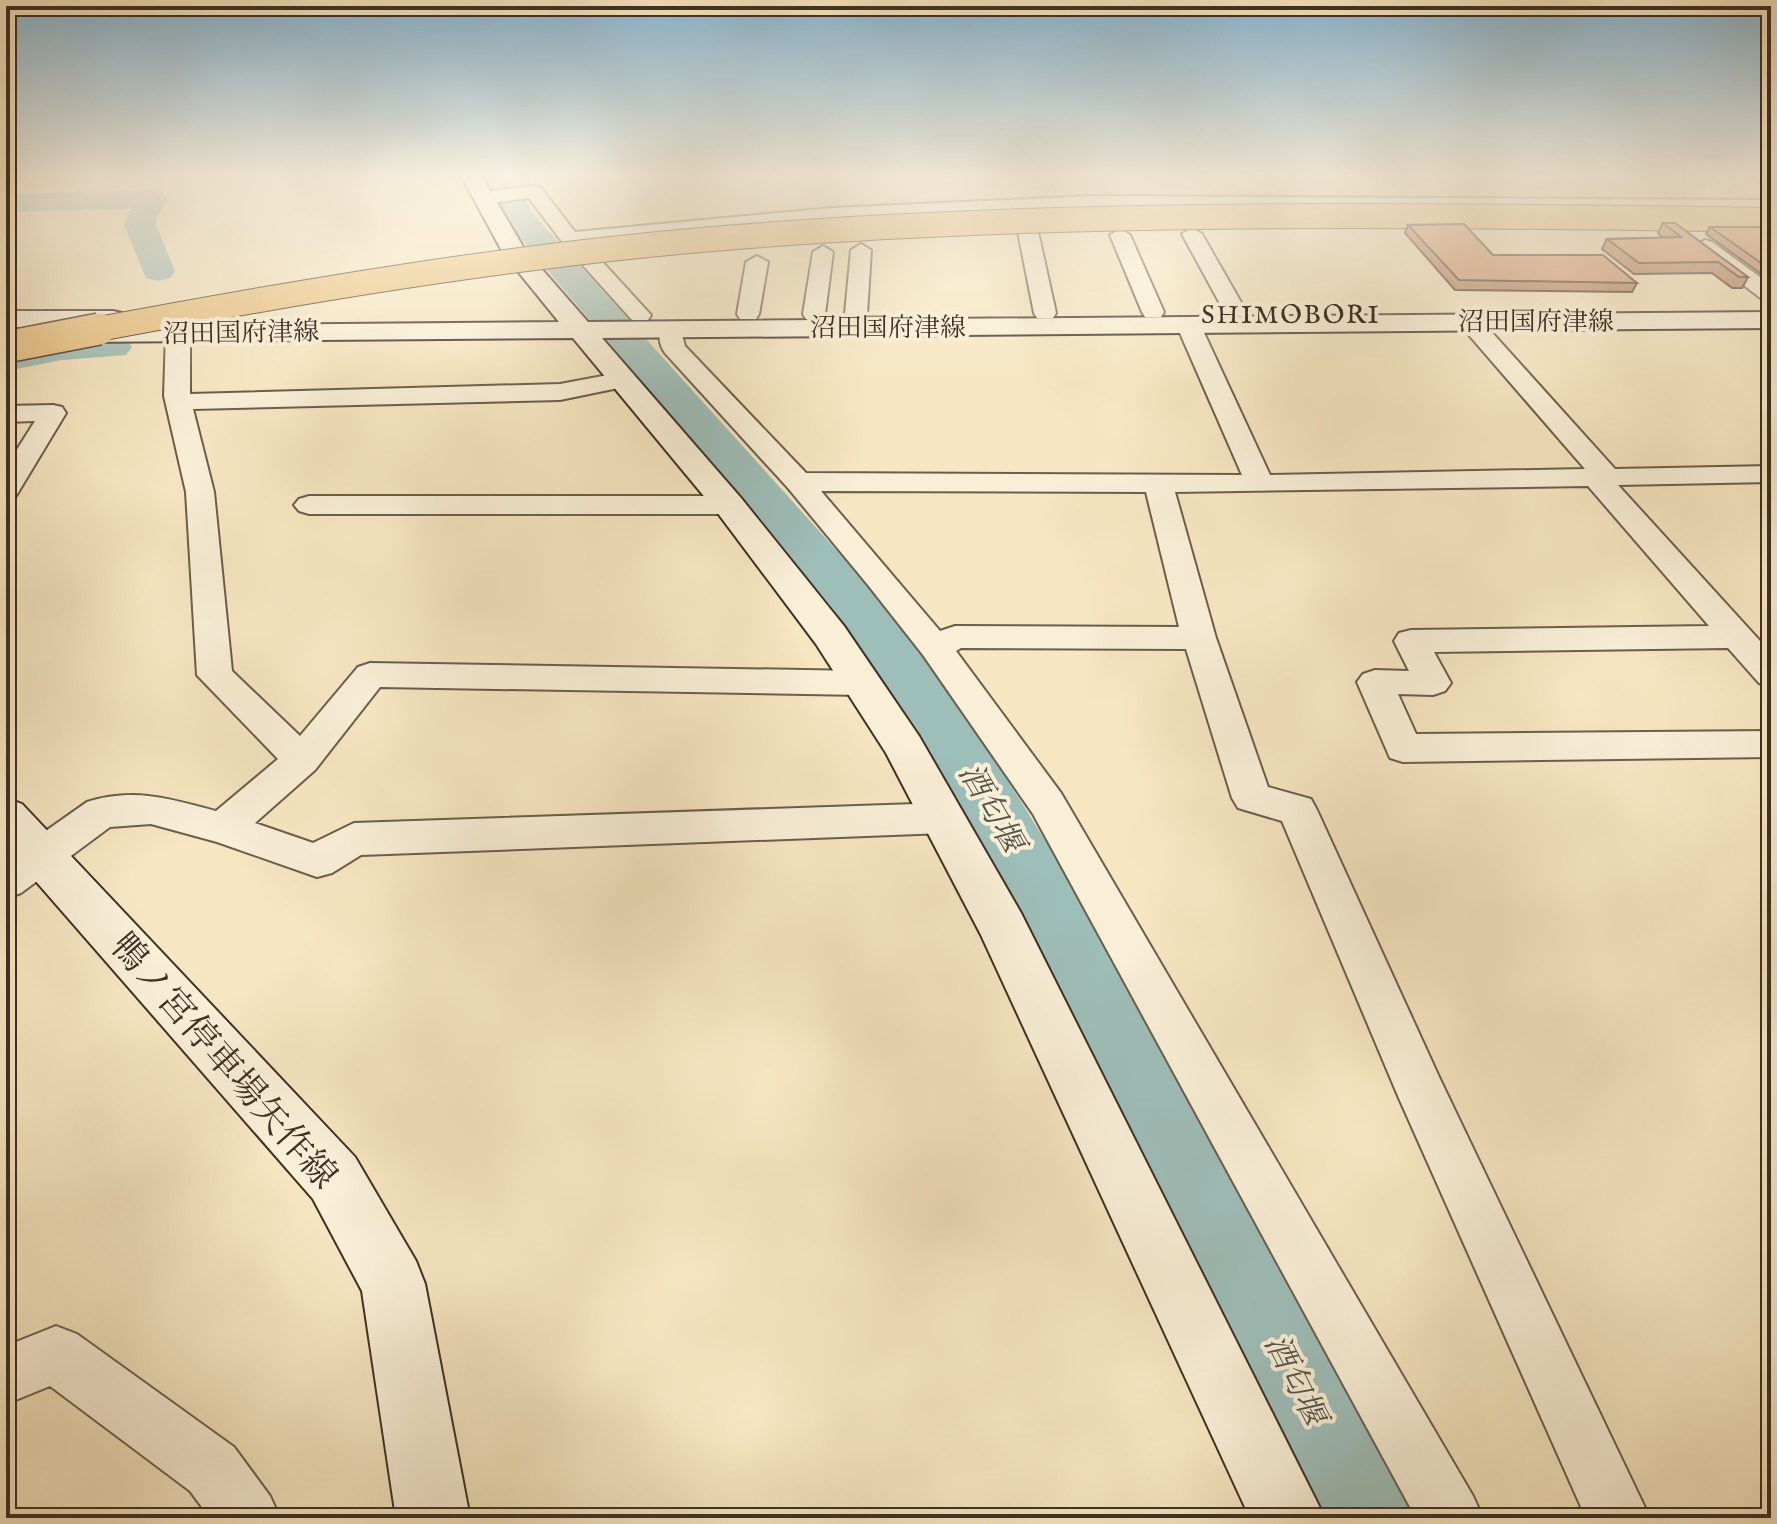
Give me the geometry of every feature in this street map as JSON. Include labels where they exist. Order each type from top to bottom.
[{"type":"highway","points":[[6,335],[450,260],[550,248]]},
{"type":"highway","points":[[6,347],[240,303],[445,270],[620,248]]},
{"type":"main road","points":[[512,248],[579,322],[729,505],[830,635],[945,818],[1003,928],[1288,1518]]},
{"type":"main road","name":"沼田国府津線","points":[[6,335],[579,322],[748,314],[1771,310]]},
{"type":"main road","name":"沼田国府津線","points":[[6,319],[579,322],[645,319],[1188,324],[1771,320]]},
{"type":"main road","name":"鴨ノ宮停車場矢作線","points":[[18,850],[334,1178],[393,1284],[432,1517]]},
{"type":"street","points":[[579,248],[798,482],[935,647],[1047,804],[1451,1518]]},
{"type":"street","points":[[1031,248],[1045,313]]},
{"type":"street","points":[[1126,248],[1153,312]]},
{"type":"street","points":[[1200,248],[1235,311]]},
{"type":"street","points":[[1707,248],[1771,295]]},
{"type":"street","points":[[856,314],[861,250]]},
{"type":"street","points":[[814,314],[823,252]]},
{"type":"street","points":[[748,314],[757,262]]},
{"type":"street","points":[[1470,322],[1771,675]]},
{"type":"street","points":[[1188,324],[1260,484]]},
{"type":"street","points":[[178,333],[177,396],[181,402],[200,492],[215,675],[302,760]]},
{"type":"street","points":[[181,402],[560,392],[624,380]]},
{"type":"street","points":[[6,414],[53,413],[6,490]]},
{"type":"street","points":[[798,482],[1260,484],[1771,474]]},
{"type":"street","points":[[1158,482],[1199,638],[1252,798],[1297,810],[1423,1096],[1618,1518]]},
{"type":"street","points":[[309,505],[729,505]]},
{"type":"street","points":[[935,647],[955,637],[1199,638]]},
{"type":"street","points":[[1737,637],[1411,641],[1433,683],[1375,682],[1403,748],[1771,744]]},
{"type":"street","points":[[223,828],[302,760],[370,675],[862,683]]},
{"type":"street","points":[[18,850],[101,813],[151,809],[223,828],[317,861],[354,839],[945,818]]},
{"type":"street","points":[[6,1375],[56,1355],[212,1469],[248,1518]]},
{"type":"building","points":[[1429,248],[1487,248],[1493,255],[1603,255],[1637,283],[1459,280]]},
{"type":"building","points":[[1619,248],[1709,248],[1748,277],[1739,277],[1718,262],[1639,263]]},
{"type":"building","points":[[1740,248],[1771,248],[1771,270]]},
{"type":"waterway","points":[[149,248],[158,271]]},
{"type":"waterway","name":"酒匂堰","points":[[547,248],[849,595],[941,719],[1074,948],[1367,1518]]},
{"type":"waterway","points":[[6,359],[62,349],[113,347]]},
{"type":"district","name":"SHIMOBORI","points":[[1291,314]]}]
